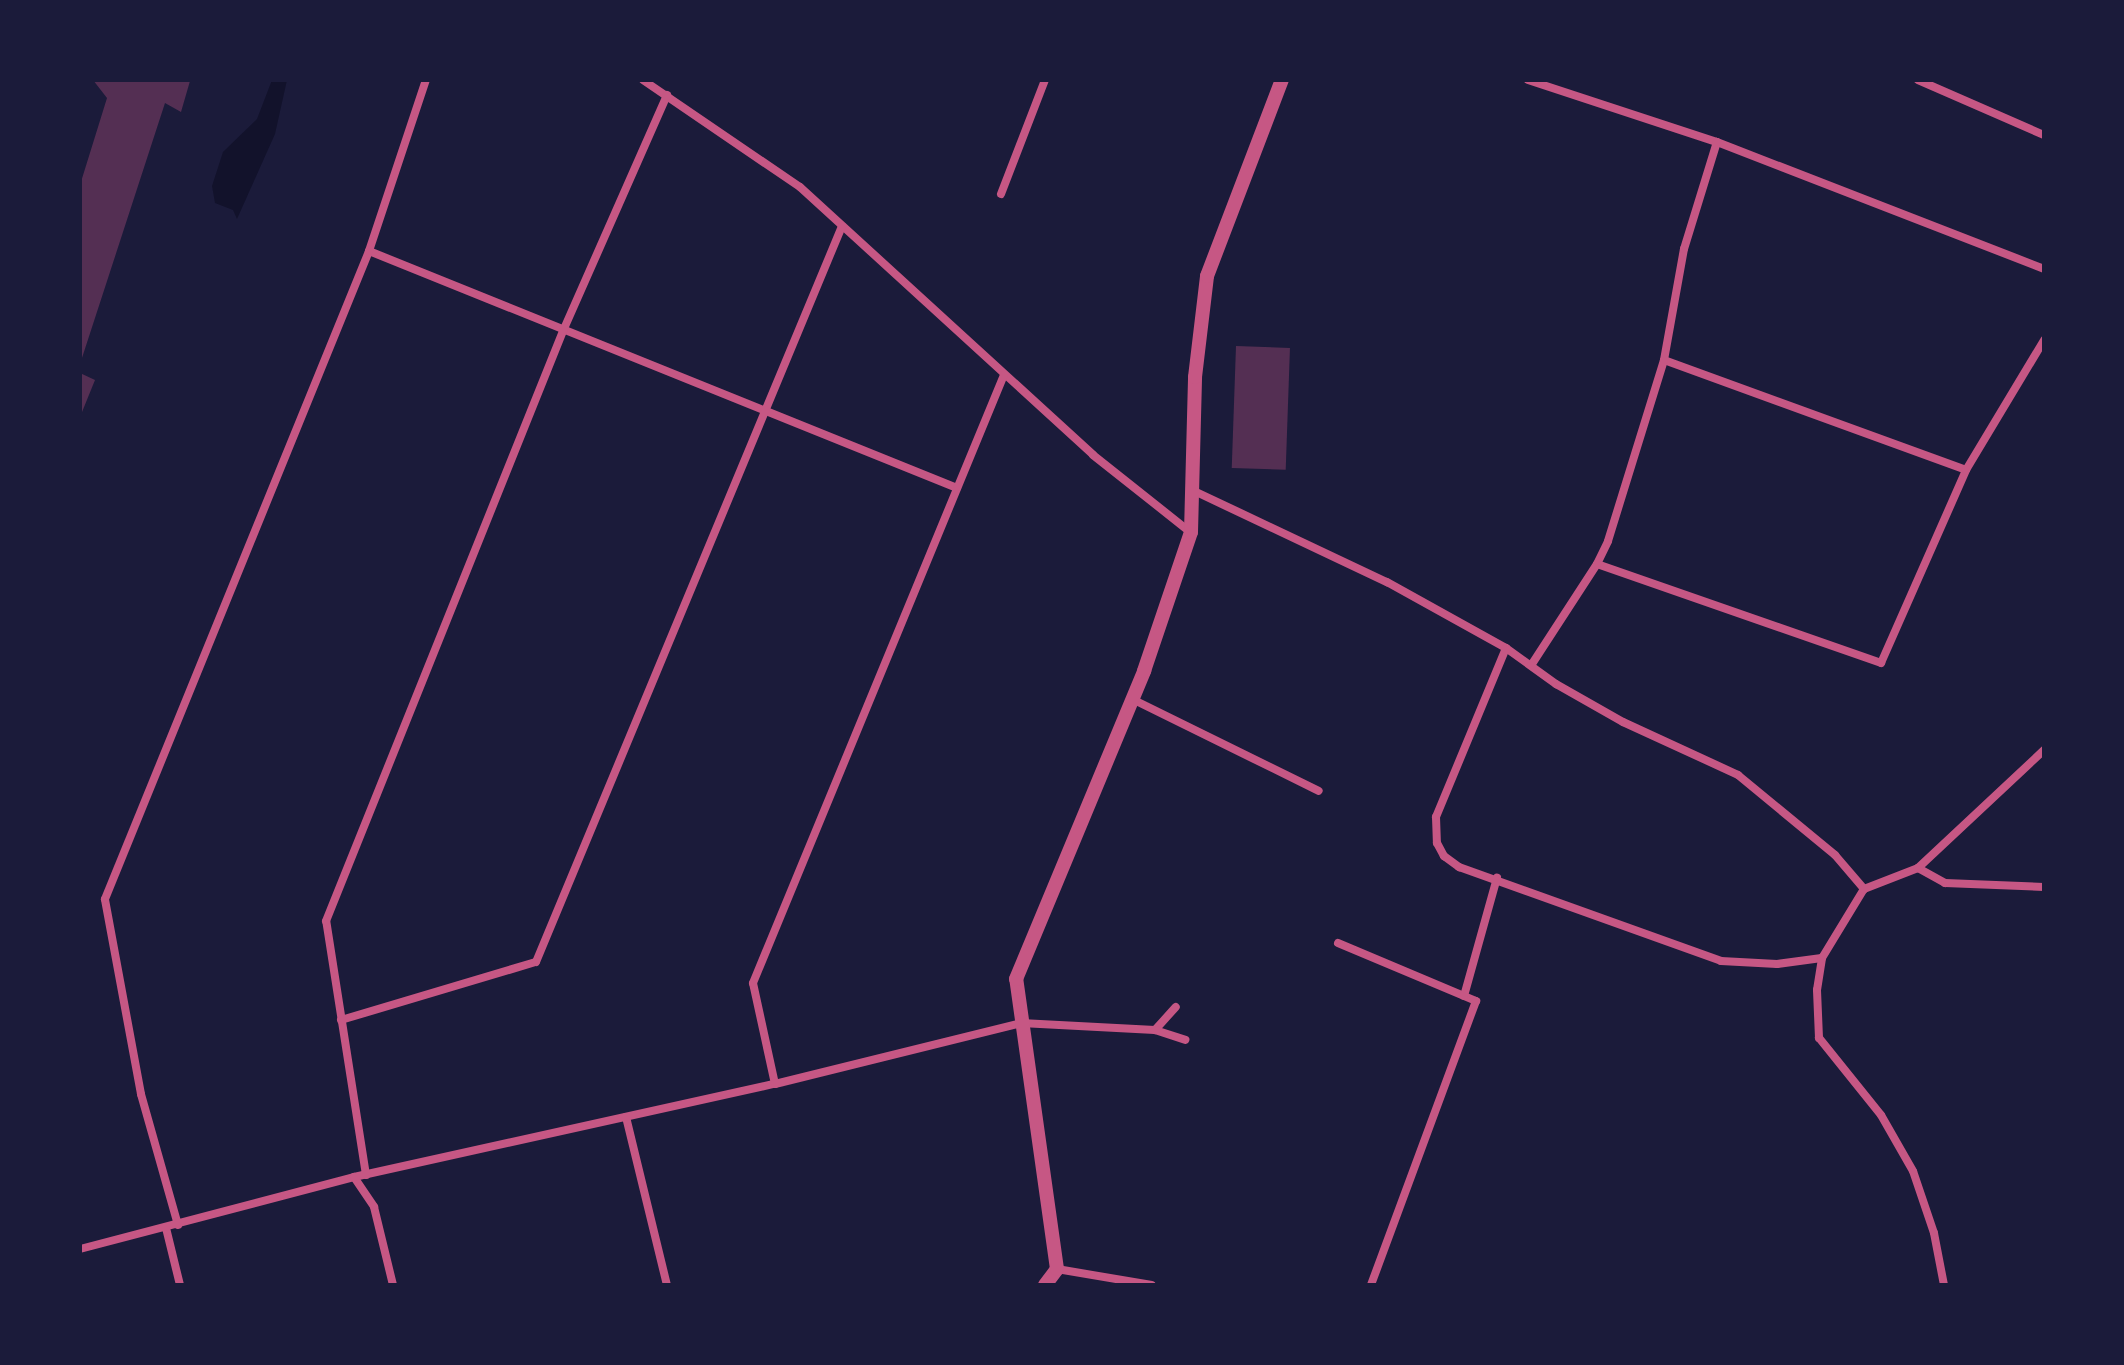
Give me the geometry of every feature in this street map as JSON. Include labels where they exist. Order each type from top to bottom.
[{"type":"street","points":[[178,1225],[141,1094],[105,899],[369,251],[426,80]]},
{"type":"street","points":[[643,80],[800,187],[1093,455],[1191,532]]},
{"type":"street","points":[[1001,194],[1045,80]]},
{"type":"street","points":[[1045,1285],[1057,1269],[1016,979],[1132,699],[1191,532],[1195,377],[1207,276],[1282,80]]},
{"type":"street","points":[[1528,80],[1717,142],[2044,269]]},
{"type":"street","points":[[1918,80],[2044,135]]},
{"type":"street","points":[[366,1175],[326,921],[563,331],[667,95]]},
{"type":"street","points":[[1532,664],[1597,564],[1608,541],[1664,360],[1684,249],[1717,142]]},
{"type":"street","points":[[341,1020],[536,962],[842,226]]},
{"type":"street","points":[[369,251],[764,413],[957,488]]},
{"type":"street","points":[[1597,564],[1881,663],[1966,470],[2044,340]]},
{"type":"street","points":[[1664,360],[1966,470]]},
{"type":"street","points":[[775,1084],[753,983],[1004,375]]},
{"type":"street","points":[[1192,490],[1387,582],[1506,648],[1556,684],[1623,722],[1738,775],[1835,855],[1864,889]]},
{"type":"street","points":[[1506,648],[1436,817],[1437,843],[1444,856],[1459,867],[1497,878],[1721,961],[1777,964],[1822,958]]},
{"type":"street","points":[[1132,699],[1319,791]]},
{"type":"street","points":[[1944,1285],[1934,1233],[1913,1171],[1881,1115],[1819,1038],[1817,990],[1822,958],[1864,889],[1918,868],[2044,750]]},
{"type":"street","points":[[1918,868],[1945,883],[2044,887]]},
{"type":"street","points":[[1464,996],[1497,878]]},
{"type":"street","points":[[1338,943],[1476,1001],[1371,1285]]},
{"type":"street","points":[[1155,1030],[1176,1007]]},
{"type":"street","points":[[80,1249],[354,1177],[775,1084],[1021,1023],[1155,1030],[1185,1040]]},
{"type":"street","points":[[626,1117],[667,1285]]},
{"type":"street","points":[[354,1177],[374,1207],[393,1285]]},
{"type":"street","points":[[166,1228],[180,1285]]},
{"type":"street","points":[[1057,1269],[1152,1285]]},
{"type":"shaded area","points":[[272,80],[287,80],[275,134],[237,219],[233,210],[215,203],[212,186],[223,152],[257,119]]},
{"type":"building","points":[[93,80],[190,81],[181,112],[165,103],[81,361],[80,185],[107,98]]},
{"type":"building","points":[[1236,346],[1290,348],[1286,470],[1232,468]]},
{"type":"building","points":[[80,373],[95,380],[82,412],[80,411]]}]
